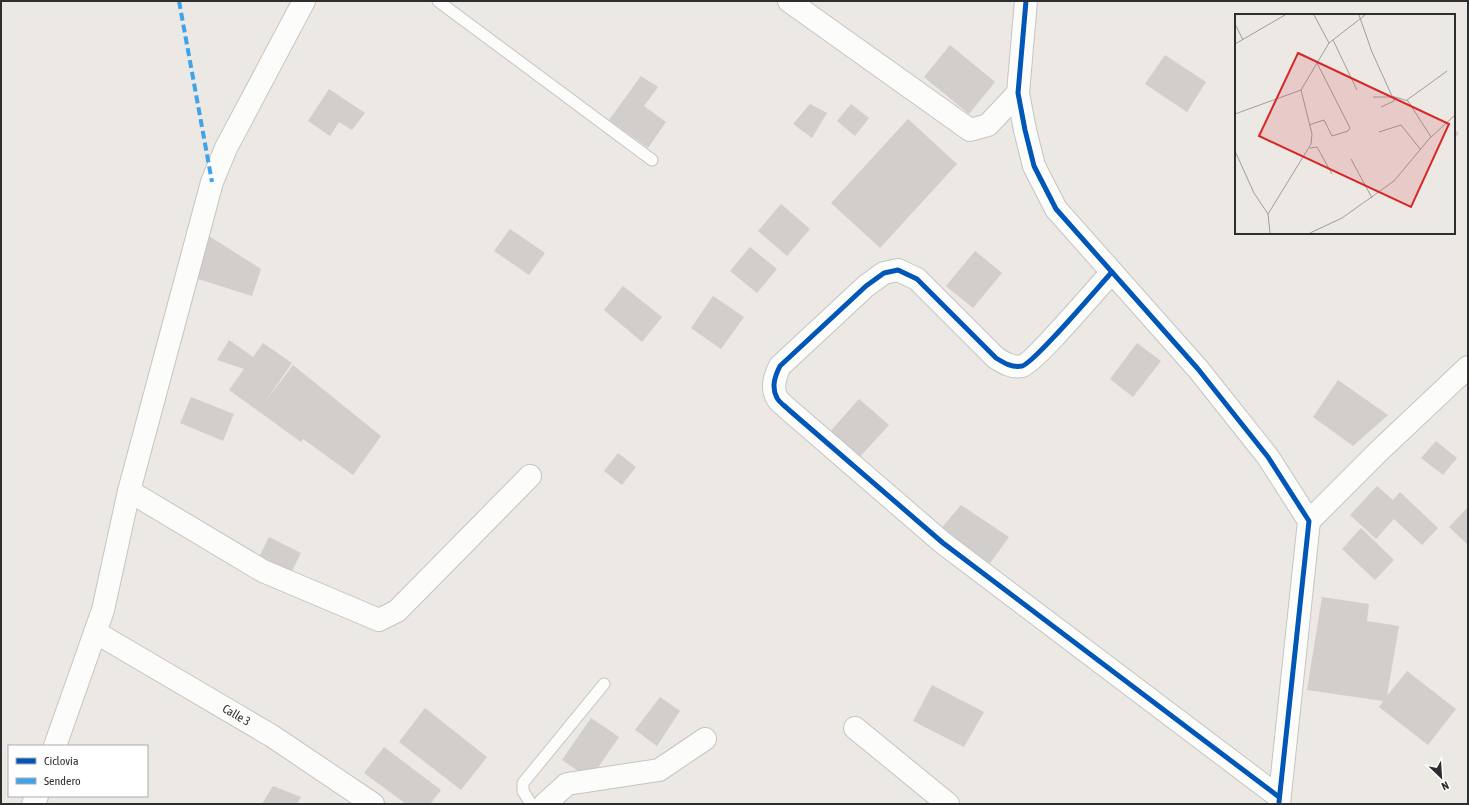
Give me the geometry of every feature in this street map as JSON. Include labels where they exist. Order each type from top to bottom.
[{"type":"street","points":[[55,745],[103,610],[129,491],[212,182],[226,148],[304,1]]},
{"type":"street","points":[[789,1],[970,130],[988,125],[1018,93]]},
{"type":"street","points":[[1026,1],[1018,93],[1034,166],[1056,209],[1198,368],[1268,457],[1309,521],[1279,801]]},
{"type":"street","points":[[1112,272],[1041,350],[1023,366],[1010,366],[996,358],[917,279],[898,270],[884,273],[866,286],[780,366],[775,376],[774,384],[777,398],[943,543],[1279,801]]},
{"type":"street","points":[[1309,521],[1378,452],[1468,367]]},
{"type":"street","points":[[129,491],[263,570],[379,620],[397,610],[530,476]]},
{"type":"street","name":"Calle 3","points":[[95,632],[272,736],[374,804]]},
{"type":"street","points":[[855,728],[948,804]]},
{"type":"street","points":[[545,804],[566,784],[659,770],[705,740]]},
{"type":"lane","points":[[438,1],[652,160]]},
{"type":"lane","points":[[531,804],[523,791],[523,783],[604,684]]},
{"type":"building","points":[[950,45],[995,82],[969,114],[924,77]]},
{"type":"building","points":[[1165,55],[1206,82],[1187,112],[1145,84]]},
{"type":"building","points":[[641,76],[658,87],[644,106],[666,122],[648,148],[609,120]]},
{"type":"building","points":[[329,89],[365,113],[352,130],[339,122],[330,136],[308,121]]},
{"type":"building","points":[[810,104],[827,113],[812,138],[793,124]]},
{"type":"building","points":[[851,104],[869,118],[855,136],[837,121]]},
{"type":"building","points":[[908,119],[957,164],[880,248],[831,203]]},
{"type":"building","points":[[1455,130],[1459,133],[1455,139]]},
{"type":"building","points":[[781,204],[810,229],[787,256],[758,231]]},
{"type":"building","points":[[510,229],[545,253],[529,275],[494,251]]},
{"type":"building","points":[[209,236],[261,269],[252,296],[195,278]]},
{"type":"building","points":[[750,247],[777,269],[757,293],[730,271]]},
{"type":"building","points":[[975,251],[1002,273],[973,308],[946,286]]},
{"type":"building","points":[[623,286],[662,317],[642,342],[604,310]]},
{"type":"building","points":[[713,296],[744,317],[721,349],[691,328]]},
{"type":"building","points":[[229,340],[253,357],[263,343],[292,363],[265,402],[293,365],[381,436],[353,475],[303,439],[301,442],[229,390],[244,369],[217,360]]},
{"type":"building","points":[[1137,343],[1161,361],[1133,397],[1110,379]]},
{"type":"building","points":[[1338,380],[1388,415],[1353,446],[1313,417]]},
{"type":"building","points":[[191,397],[234,414],[223,441],[180,423]]},
{"type":"building","points":[[859,399],[889,425],[857,460],[828,434]]},
{"type":"building","points":[[1436,441],[1457,458],[1443,475],[1421,458]]},
{"type":"building","points":[[618,453],[636,467],[622,485],[604,471]]},
{"type":"building","points":[[1377,486],[1393,500],[1400,492],[1438,528],[1422,545],[1394,519],[1376,539],[1350,515]]},
{"type":"building","points":[[961,505],[1009,537],[988,566],[939,531]]},
{"type":"building","points":[[1468,507],[1468,545],[1449,527]]},
{"type":"building","points":[[1361,528],[1394,560],[1375,580],[1342,549]]},
{"type":"building","points":[[269,537],[301,553],[288,579],[256,563]]},
{"type":"building","points":[[1322,597],[1369,604],[1367,621],[1399,626],[1387,696],[1407,671],[1456,709],[1428,745],[1379,707],[1383,701],[1307,690]]},
{"type":"building","points":[[932,685],[984,712],[964,747],[913,721]]},
{"type":"building","points":[[660,697],[680,711],[657,746],[635,730]]},
{"type":"building","points":[[425,708],[487,757],[461,790],[399,742]]},
{"type":"building","points":[[591,718],[619,737],[590,779],[562,760]]},
{"type":"building","points":[[384,747],[441,790],[430,804],[406,804],[364,773]]},
{"type":"building","points":[[273,786],[301,797],[297,804],[262,804]]},
{"type":"marked path","points":[[179,1],[212,182]]},
{"type":"cycle path","points":[[1026,1],[1018,93],[1034,166],[1056,209],[1198,369],[1268,457],[1309,521],[1279,802]]},
{"type":"cycle path","points":[[1112,272],[1067,323],[1029,362],[1022,366],[1008,365],[996,358],[917,279],[898,270],[884,273],[866,286],[780,366],[774,382],[775,394],[779,401],[789,410],[943,543],[1279,797]]}]
